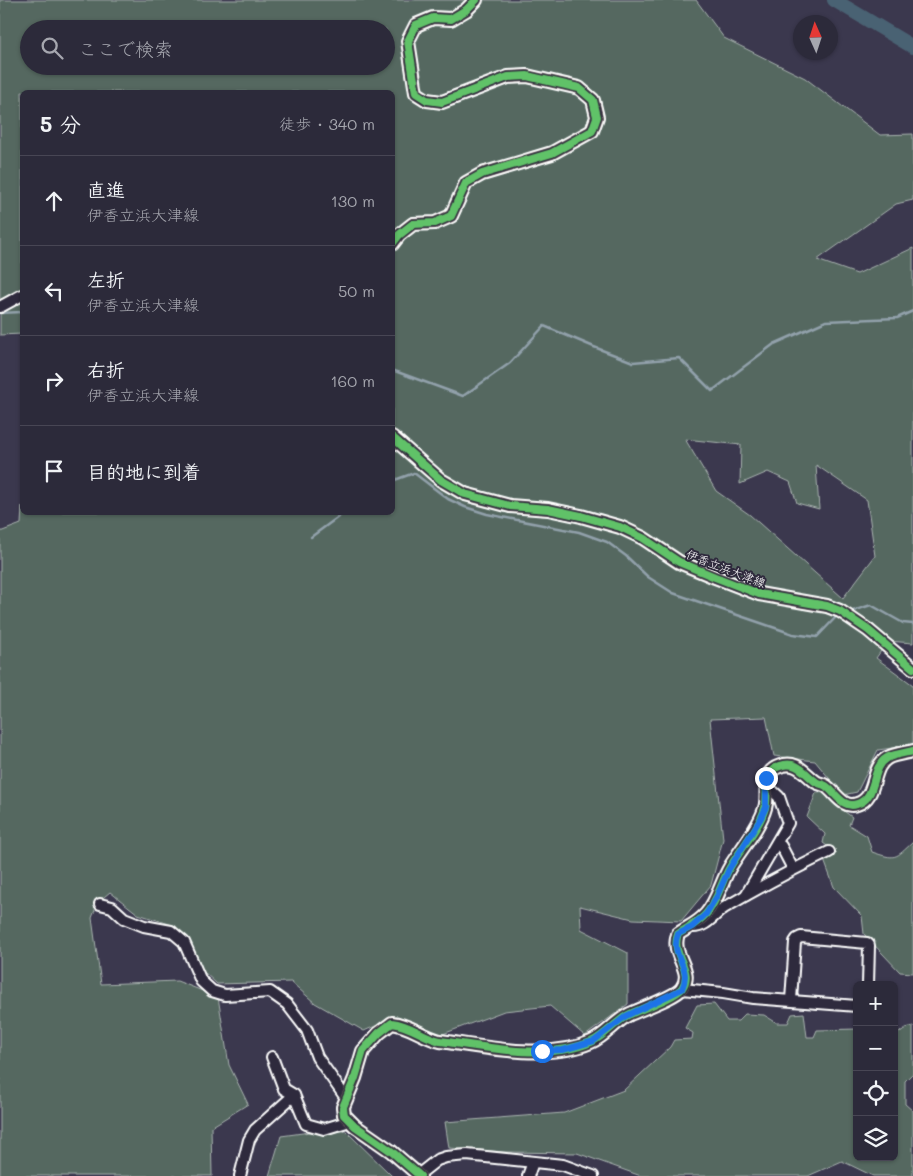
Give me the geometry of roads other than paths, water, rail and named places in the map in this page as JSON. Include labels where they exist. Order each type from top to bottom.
[{"type":"main road","points":[[395,240],[413,224],[435,223],[450,216],[466,183],[482,174],[552,153],[592,131],[597,118],[592,100],[579,88],[527,76],[508,77],[442,102],[427,100],[416,94],[408,41],[416,25],[433,18],[452,19],[466,10],[476,0]]},
{"type":"main road","name":"伊香立浜大津線","points":[[395,440],[441,480],[465,494],[510,506],[548,509],[581,516],[620,527],[642,538],[679,562],[759,594],[827,606],[844,614],[868,630],[913,668]]},
{"type":"main road","points":[[419,1175],[344,1115],[343,1106],[355,1078],[363,1051],[379,1033],[392,1023],[403,1024],[431,1039],[440,1041],[542,1051],[563,1050],[594,1041],[626,1016],[682,989],[686,980],[685,970],[677,952],[676,940],[678,934],[692,927],[706,914],[717,896],[729,869],[766,807],[766,778],[770,772],[782,765],[791,764],[799,767],[817,783],[825,785],[844,803],[852,805],[864,801],[870,792],[877,769],[887,758],[913,752]]},
{"type":"street","points":[[0,307],[20,296]]},
{"type":"street","points":[[745,896],[788,823],[780,798],[766,785]]},
{"type":"street","points":[[777,843],[781,846],[793,870]]},
{"type":"street","points":[[692,927],[699,927],[708,922],[716,913],[745,896],[829,852]]},
{"type":"street","points":[[100,904],[112,907],[124,918],[144,926],[171,931],[184,942],[202,981],[212,991],[225,995],[270,992],[286,1004],[307,1030],[317,1057],[346,1098]]},
{"type":"street","points":[[791,1000],[795,942],[801,938],[867,943],[869,946],[868,981]]},
{"type":"street","points":[[682,989],[753,998],[853,1006]]},
{"type":"street","points":[[272,1057],[284,1090],[294,1095],[306,1124],[324,1129],[350,1120]]},
{"type":"street","points":[[240,1176],[249,1140],[255,1130],[294,1095]]},
{"type":"street","points":[[419,1175],[430,1165],[446,1157],[467,1155],[563,1165],[582,1174],[593,1176]]},
{"type":"street","points":[[528,1176],[532,1162]]},
{"type":"waterway","points":[[834,0],[913,47]]},
{"type":"waterway","points":[[395,371],[463,396],[510,363],[544,326],[633,362],[679,358],[712,391],[774,344],[826,321],[897,318],[913,311]]},
{"type":"waterway","points":[[0,313],[20,312]]},
{"type":"waterway","points":[[395,480],[414,473],[448,499],[465,507],[487,514],[579,532],[607,542],[626,556],[648,577],[673,593],[793,634],[817,637],[837,616]]},
{"type":"waterway","points":[[311,537],[341,515]]},
{"type":"waterway","points":[[850,612],[871,605],[903,623],[913,624]]}]
